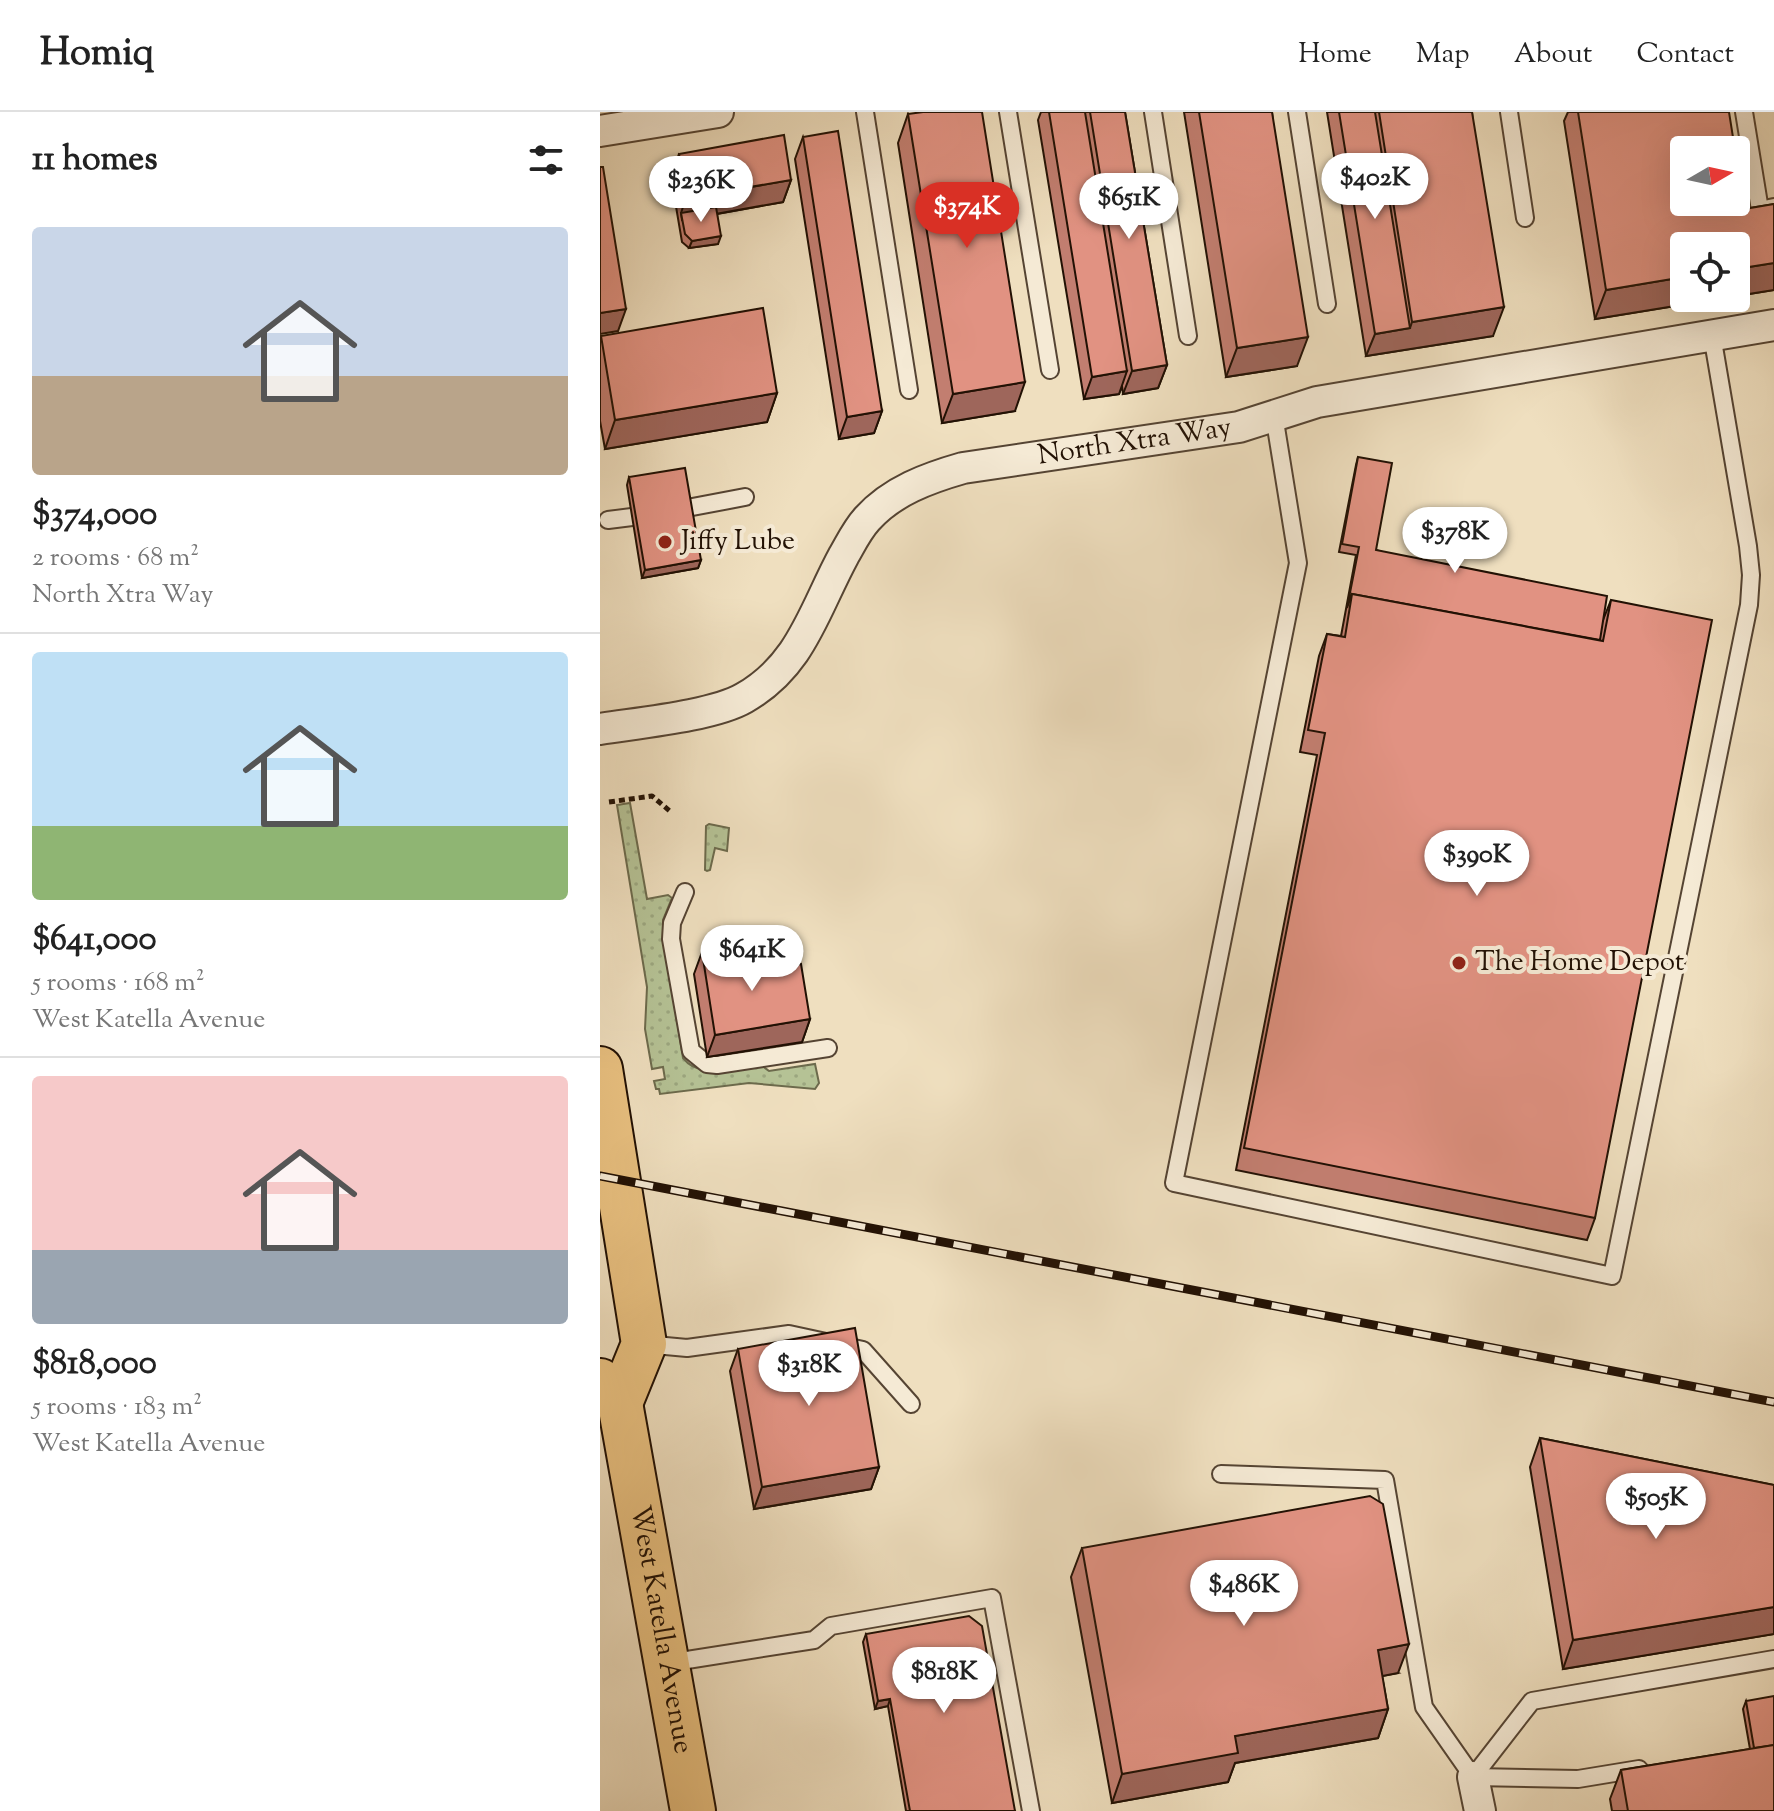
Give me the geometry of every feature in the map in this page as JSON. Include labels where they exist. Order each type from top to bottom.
[{"type":"main road","points":[[600,1069],[644,1344]]},
{"type":"main road","name":"West Katella Avenue","points":[[644,1344],[610,1392],[693,1811]]},
{"type":"street","points":[[600,131],[718,112]]},
{"type":"street","name":"North Xtra Way","points":[[600,729],[709,710],[741,700],[775,677],[811,627],[855,534],[886,501],[931,477],[963,468],[1239,427],[1317,402],[1774,325]]},
{"type":"street","points":[[1473,1777],[1480,1811]]},
{"type":"lane","points":[[865,112],[909,390]]},
{"type":"lane","points":[[1008,112],[1050,370]]},
{"type":"lane","points":[[1153,112],[1188,336]]},
{"type":"lane","points":[[1297,112],[1327,304]]},
{"type":"lane","points":[[1509,112],[1525,218]]},
{"type":"lane","points":[[1744,112],[1760,210],[1774,207]]},
{"type":"lane","points":[[1274,415],[1298,563],[1174,1183],[1612,1276],[1749,605],[1751,575],[1748,546],[1712,335]]},
{"type":"lane","points":[[687,508],[745,497]]},
{"type":"lane","points":[[608,520],[632,517]]},
{"type":"lane","points":[[685,892],[672,923],[671,939],[691,1051],[707,1064],[717,1065],[828,1048]]},
{"type":"lane","points":[[644,1344],[687,1348],[789,1334],[863,1350],[911,1404]]},
{"type":"lane","points":[[1221,1474],[1385,1480],[1424,1707],[1473,1777]]},
{"type":"lane","points":[[666,1664],[814,1640],[831,1626],[992,1598],[1031,1811]]},
{"type":"lane","points":[[1473,1777],[1532,1701],[1774,1659]]},
{"type":"lane","points":[[1473,1777],[1578,1779],[1650,1767]]},
{"type":"path","points":[[609,802],[652,796],[671,812]]},
{"type":"green space","points":[[630,803],[647,899],[668,895],[672,898],[663,920],[663,930],[683,1058],[700,1069],[749,1063],[769,1071],[815,1064],[819,1083],[815,1089],[749,1083],[660,1094],[656,1089],[654,1081],[665,1079],[663,1067],[652,1069],[645,1029],[647,987],[617,805]]},
{"type":"green space","points":[[706,826],[729,828],[727,851],[715,848],[710,870],[707,871]]},
{"type":"building","points":[[982,112],[1025,382],[953,394],[908,114]]},
{"type":"building","points":[[1049,112],[1085,112],[1127,371],[1092,377]]},
{"type":"building","points":[[1090,112],[1125,112],[1167,365],[1132,371]]},
{"type":"building","points":[[1199,112],[1272,112],[1308,337],[1237,348]]},
{"type":"building","points":[[1339,112],[1375,112],[1410,328],[1375,334]]},
{"type":"building","points":[[1379,112],[1472,112],[1504,307],[1412,322]]},
{"type":"building","points":[[1578,112],[1729,112],[1733,136],[1670,136],[1670,216],[1750,216],[1750,208],[1774,204],[1774,263],[1750,267],[1750,232],[1670,232],[1670,279],[1606,290]]},
{"type":"building","points":[[838,131],[882,411],[847,417],[803,137]]},
{"type":"building","points":[[784,135],[791,180],[686,198],[679,154]]},
{"type":"building","points":[[600,167],[603,167],[626,309],[600,313]]},
{"type":"building","points":[[716,207],[721,236],[692,241],[685,234],[681,213]]},
{"type":"building","points":[[763,308],[777,393],[615,420],[601,336]]},
{"type":"building","points":[[1358,457],[1392,463],[1376,550],[1607,596],[1600,640],[1352,594],[1347,608],[1359,547],[1342,544]]},
{"type":"building","name":"Jiffy Lube","points":[[685,468],[701,560],[645,570],[629,477]]},
{"type":"building","name":"The Home Depot","points":[[1352,594],[1603,641],[1611,600],[1712,620],[1595,1218],[1244,1148],[1325,733],[1308,730],[1327,634],[1345,637]]},
{"type":"building","points":[[742,945],[747,973],[801,964],[810,1019],[715,1035],[702,952]]},
{"type":"building","points":[[855,1328],[879,1467],[762,1487],[738,1349]]},
{"type":"building","points":[[1540,1438],[1774,1485],[1774,1607],[1573,1640]]},
{"type":"building","points":[[1370,1496],[1383,1504],[1409,1644],[1378,1650],[1388,1709],[1235,1736],[1238,1753],[1122,1774],[1082,1548]]},
{"type":"building","points":[[969,1616],[982,1626],[1015,1811],[910,1811],[890,1699],[878,1701],[866,1634]]},
{"type":"building","points":[[1774,1696],[1774,1745],[1754,1748],[1746,1701]]},
{"type":"building","points":[[1774,1745],[1774,1811],[1628,1811],[1621,1770]]},
{"type":"railway","points":[[600,1176],[1774,1402]]},
{"type":"place","name":"Jiffy Lube","points":[[665,542]]},
{"type":"place","name":"The Home Depot","points":[[1459,963]]}]
